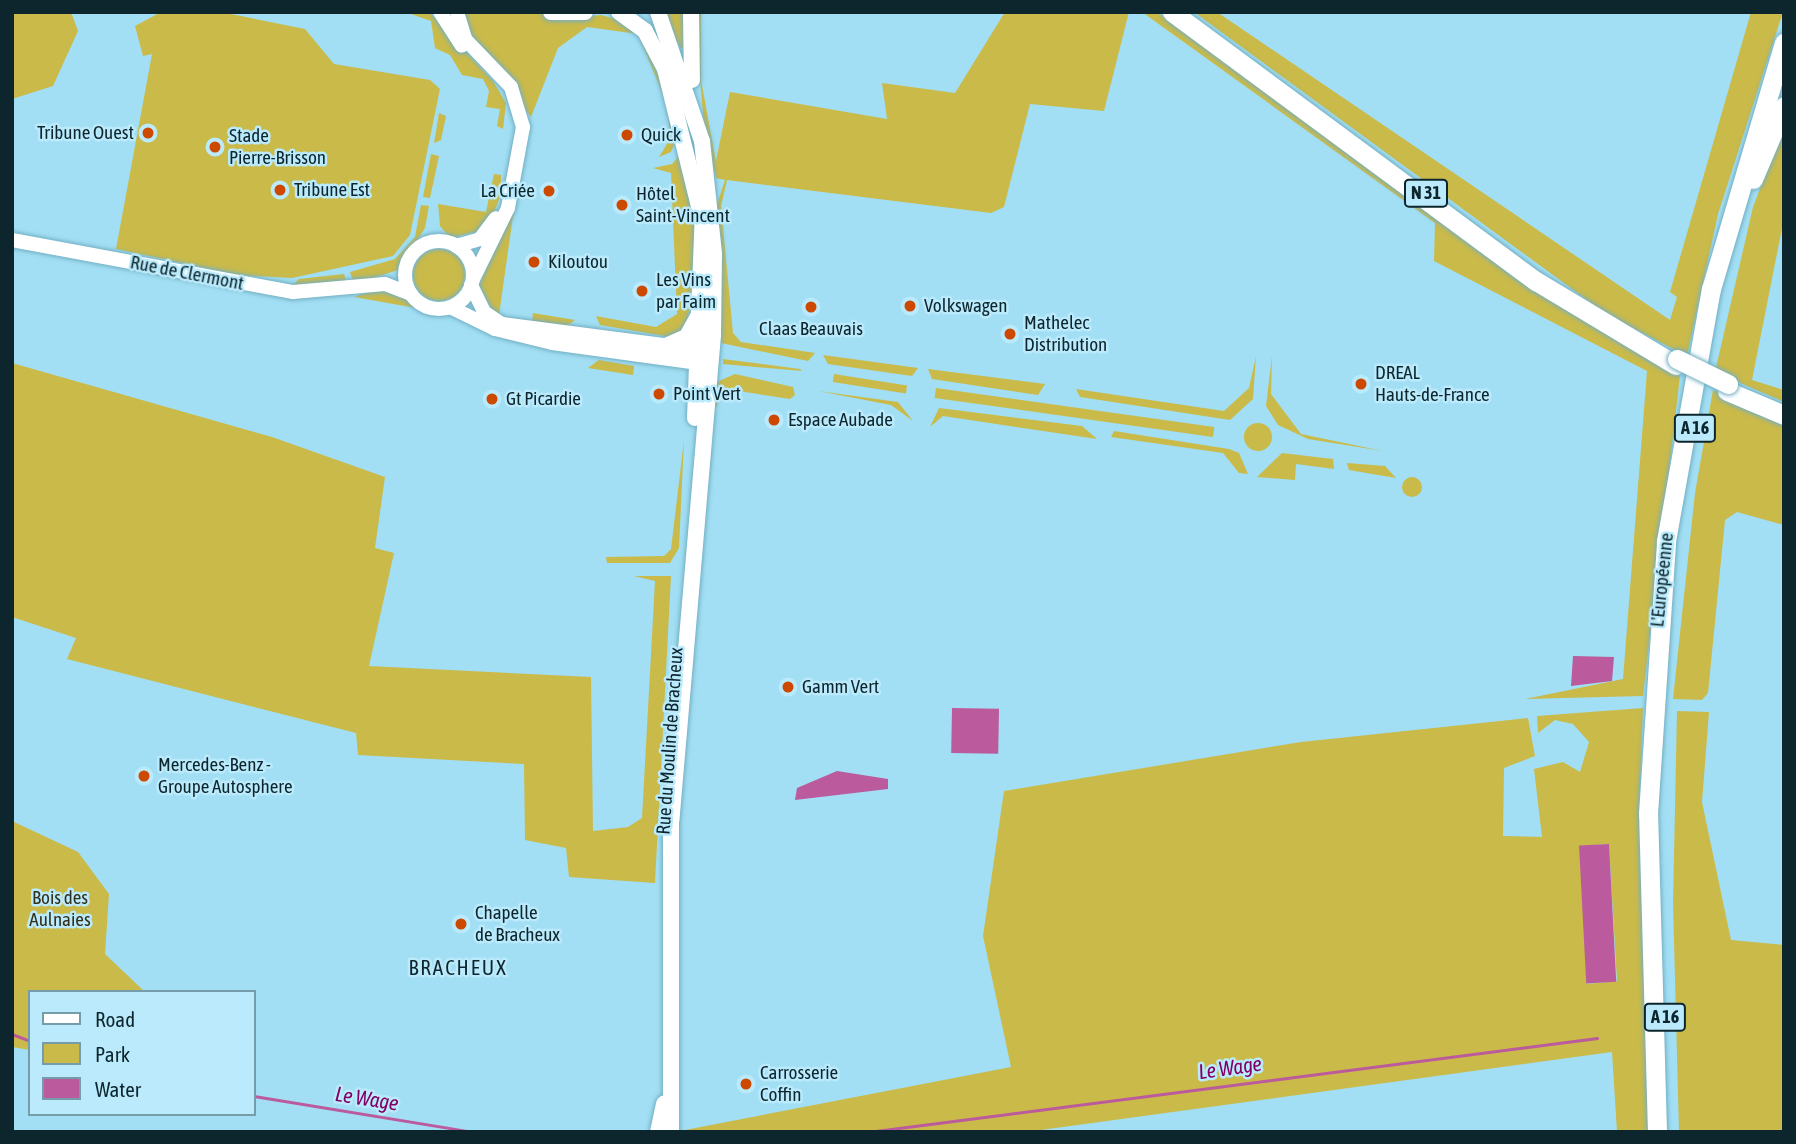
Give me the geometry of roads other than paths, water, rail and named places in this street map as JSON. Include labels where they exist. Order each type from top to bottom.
[{"type":"highway","name":"N 31","points":[[1172,12],[1536,281],[1676,362],[1784,415]]},
{"type":"highway","name":"N 31","points":[[1184,12],[1541,277],[1676,362]]},
{"type":"highway","name":"L'Européenne","points":[[1657,1132],[1648,814],[1665,550],[1711,289],[1781,51],[1784,32]]},
{"type":"highway","name":"L'Européenne","points":[[1669,1132],[1661,826],[1670,618],[1698,412],[1753,179],[1784,81]]},
{"type":"highway","points":[[1753,179],[1784,106]]},
{"type":"highway","name":"N 31","points":[[1728,388],[1784,408]]},
{"type":"main road","points":[[440,12],[456,40],[503,86],[517,127],[498,216],[480,239],[456,246],[428,243],[407,266],[411,294],[428,307],[450,307],[490,327],[558,344],[703,357]]},
{"type":"main road","points":[[450,307],[472,282],[508,208],[523,127],[511,87],[465,38],[457,12]]},
{"type":"main road","points":[[551,12],[586,12]]},
{"type":"main road","points":[[618,12],[640,24],[665,69],[703,222]]},
{"type":"main road","points":[[651,12],[692,132],[703,222],[698,313],[703,357]]},
{"type":"main road","points":[[658,12],[702,141]]},
{"type":"main road","points":[[691,12],[689,61],[714,235],[703,357]]},
{"type":"main road","name":"Rue de Clermont","points":[[12,240],[293,292],[390,285],[411,294]]},
{"type":"main road","points":[[456,246],[469,260],[472,282],[484,312],[502,324],[665,345],[703,357]]},
{"type":"main road","name":"Rue de Clermont","points":[[363,287],[393,278],[407,266]]},
{"type":"main road","points":[[665,345],[686,336],[698,313]]},
{"type":"main road","name":"Rue du Moulin de Bracheux","points":[[671,1132],[667,910],[703,357]]},
{"type":"main road","name":"Rue du Moulin de Bracheux","points":[[658,1132],[664,1094],[668,985]]},
{"type":"water","points":[[1573,656],[1614,657],[1612,681],[1571,686]]},
{"type":"water","points":[[952,708],[999,709],[998,754],[951,753]]},
{"type":"water","points":[[837,771],[888,779],[888,789],[795,800],[797,788]]},
{"type":"water","points":[[1609,844],[1616,982],[1586,983],[1579,846]]},
{"type":"waterway","name":"Le Wage","points":[[12,1034],[28,1040]]},
{"type":"waterway","name":"Le Wage","points":[[868,1132],[1597,1038]]},
{"type":"waterway","name":"Le Wage","points":[[256,1096],[474,1132]]},
{"type":"place","name":"Tribune Ouest","points":[[148,133]]},
{"type":"place","name":"Quick","points":[[627,135]]},
{"type":"place","name":"Stade Pierre-Brisson","points":[[215,147]]},
{"type":"place","name":"Tribune Est","points":[[280,190]]},
{"type":"place","name":"La Criée","points":[[549,191]]},
{"type":"place","name":"Hôtel Saint-Vincent","points":[[622,205]]},
{"type":"place","name":"Kiloutou","points":[[534,262]]},
{"type":"place","name":"Les Vins par Faim","points":[[642,291]]},
{"type":"place","name":"Volkswagen","points":[[910,306]]},
{"type":"place","name":"Claas Beauvais","points":[[811,307]]},
{"type":"place","name":"Mathelec Distribution","points":[[1010,334]]},
{"type":"place","name":"DREAL Hauts-de-France","points":[[1361,384]]},
{"type":"place","name":"Point Vert","points":[[659,394]]},
{"type":"place","name":"Gt Picardie","points":[[492,399]]},
{"type":"place","name":"Espace Aubade","points":[[774,420]]},
{"type":"place","name":"Gamm Vert","points":[[788,687]]},
{"type":"place","name":"Mercedes-Benz - Groupe Autosphere","points":[[144,776]]},
{"type":"place","name":"Chapelle de Bracheux","points":[[461,924]]},
{"type":"place","name":"Carrosserie Coffin","points":[[746,1084]]},
{"type":"district","name":"BRACHEUX","points":[[458,967]]},
{"type":"park label","name":"Bois des Aulnaies","points":[[60,909]]}]
